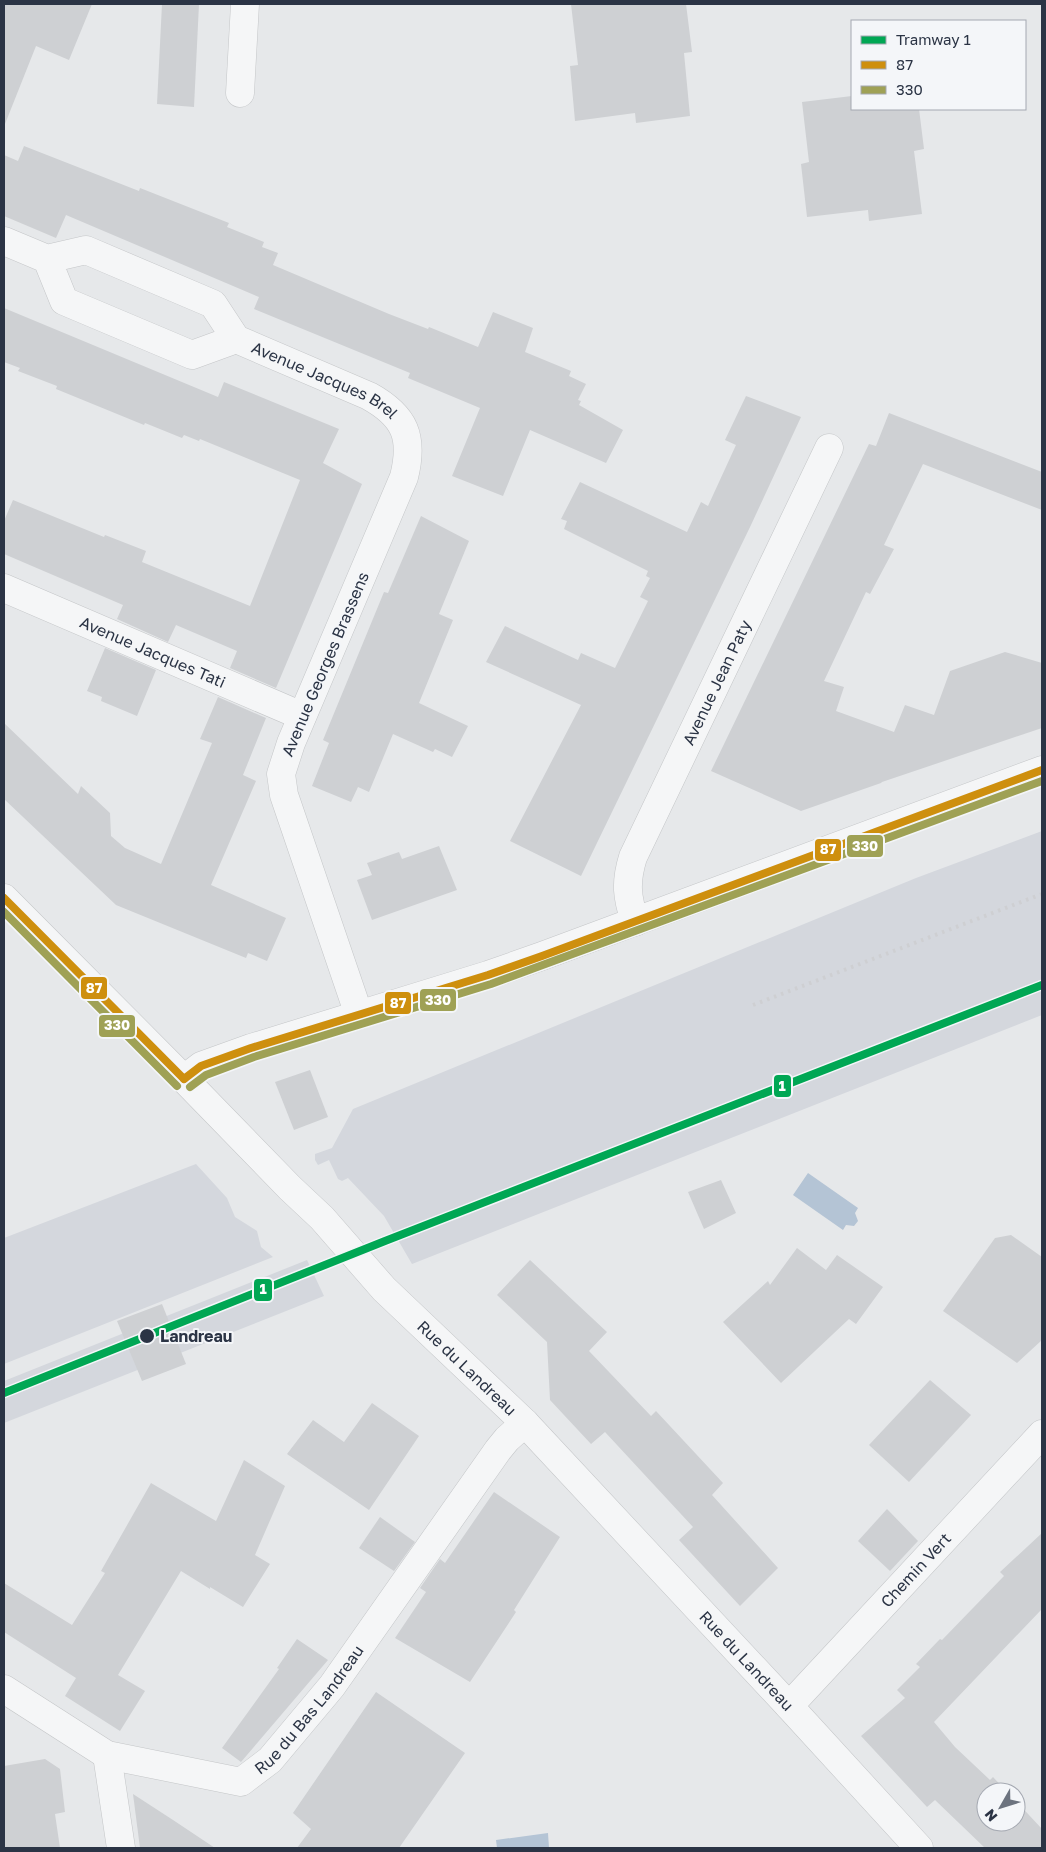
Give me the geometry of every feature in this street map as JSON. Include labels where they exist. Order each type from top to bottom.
[{"type":"street","points":[[240,92],[245,4]]},
{"type":"street","points":[[4,241],[47,259]]},
{"type":"street","name":"Avenue Jacques Brel","points":[[236,339],[192,355],[73,305],[64,301],[47,259],[86,250],[213,304],[236,339],[369,396],[395,414],[404,430]]},
{"type":"street","name":"Avenue Georges Brassens","points":[[359,1014],[284,795],[282,774],[284,763],[302,716],[404,478],[409,446],[404,430]]},
{"type":"street","name":"Avenue Jean Paty","points":[[635,922],[628,900],[627,888],[628,871],[633,858],[829,448]]},
{"type":"street","name":"Avenue Jacques Tati","points":[[4,588],[302,716]]},
{"type":"street","points":[[184,1079],[201,1066],[251,1048],[488,975],[1042,770]]},
{"type":"street","name":"Rue du Landreau","points":[[4,898],[290,1188],[338,1234],[384,1289],[525,1424],[919,1848]]},
{"type":"street","name":"Rue du Bas Landreau","points":[[4,1689],[107,1755],[242,1782],[270,1760],[332,1686],[498,1450],[507,1439],[525,1424]]},
{"type":"street","name":"Chemin Vert","points":[[789,1706],[1042,1434]]},
{"type":"street","points":[[107,1755],[121,1848]]},
{"type":"shaded area","points":[[1042,831],[1042,1015],[412,1264],[384,1216],[348,1178],[342,1181],[338,1179],[329,1160],[318,1165],[315,1160],[315,1154],[332,1148],[353,1109],[916,878]]},
{"type":"shaded area","points":[[196,1164],[227,1198],[235,1217],[257,1231],[261,1247],[273,1257],[4,1364],[4,1238]]},
{"type":"shaded area","points":[[307,1260],[324,1296],[4,1423],[4,1381]]},
{"type":"water","points":[[808,1173],[858,1208],[855,1213],[858,1221],[854,1226],[846,1225],[843,1230],[793,1195]]},
{"type":"water","points":[[548,1833],[549,1848],[497,1848],[496,1840]]},
{"type":"building","points":[[4,4],[92,4],[69,60],[36,46],[5,124]]},
{"type":"building","points":[[162,4],[199,4],[194,107],[157,104]]},
{"type":"building","points":[[571,4],[686,4],[692,52],[684,53],[690,116],[636,123],[635,113],[575,121],[570,66],[578,65]]},
{"type":"building","points":[[851,96],[851,110],[919,110],[924,149],[914,151],[922,214],[869,221],[868,210],[807,217],[801,164],[809,162],[802,102]]},
{"type":"building","points":[[24,146],[139,191],[140,188],[229,223],[227,227],[264,242],[262,247],[278,253],[273,265],[389,314],[428,329],[429,327],[478,347],[493,312],[533,328],[525,352],[571,371],[569,376],[586,384],[578,400],[581,401],[579,405],[623,430],[606,463],[530,430],[503,496],[452,476],[480,408],[408,378],[410,373],[254,309],[259,297],[66,215],[56,238],[4,216],[4,155],[18,161]]},
{"type":"building","points":[[4,308],[218,397],[224,382],[339,429],[323,463],[362,484],[276,688],[230,668],[237,651],[176,625],[168,642],[117,619],[123,605],[4,554],[4,521],[13,500],[104,537],[105,535],[146,551],[142,562],[250,606],[300,480],[200,439],[199,441],[184,435],[182,438],[145,423],[144,425],[56,389],[57,386],[18,371],[20,368],[4,362]]},
{"type":"building","points":[[746,396],[801,417],[751,525],[581,876],[510,841],[581,705],[486,662],[505,626],[578,660],[581,653],[615,668],[648,601],[640,597],[650,578],[646,576],[648,571],[564,529],[567,521],[561,519],[580,482],[687,532],[701,502],[708,506],[736,445],[725,440]]},
{"type":"building","points":[[889,413],[1042,472],[1042,510],[923,464],[884,545],[894,549],[870,594],[866,592],[824,681],[844,687],[836,711],[894,732],[905,705],[934,715],[950,671],[1005,652],[1042,663],[1042,728],[801,811],[711,771],[869,444],[876,446]]},
{"type":"building","points":[[421,516],[469,541],[439,614],[453,620],[419,703],[468,726],[452,757],[435,749],[433,752],[393,734],[369,792],[358,787],[351,802],[312,786],[329,743],[323,740],[384,592],[388,593]]},
{"type":"building","points":[[105,648],[156,670],[137,716],[101,701],[102,697],[87,691]]},
{"type":"building","points":[[218,697],[266,718],[243,775],[256,781],[211,885],[286,918],[267,961],[248,953],[246,958],[116,905],[4,799],[4,723],[78,794],[81,786],[110,813],[111,836],[125,848],[161,864],[212,743],[200,739]]},
{"type":"building","points":[[439,846],[457,890],[372,920],[357,880],[372,875],[367,863],[399,852],[402,859]]},
{"type":"building","points":[[310,1070],[328,1117],[294,1130],[275,1082]]},
{"type":"building","points":[[721,1180],[736,1213],[704,1229],[688,1192]]},
{"type":"building","points":[[1011,1235],[1042,1257],[1042,1340],[1017,1363],[943,1311],[995,1238]]},
{"type":"building","points":[[797,1248],[826,1270],[837,1255],[883,1287],[856,1324],[849,1319],[781,1383],[723,1322],[768,1281],[770,1285]]},
{"type":"building","points":[[530,1260],[607,1332],[589,1351],[651,1416],[656,1411],[723,1483],[712,1495],[778,1568],[740,1606],[679,1540],[693,1527],[605,1432],[591,1444],[550,1400],[547,1342],[497,1295]]},
{"type":"building","points":[[162,1304],[186,1364],[142,1381],[117,1321]]},
{"type":"building","points":[[930,1380],[971,1415],[909,1482],[869,1445]]},
{"type":"building","points":[[372,1403],[419,1436],[369,1510],[287,1454],[313,1420],[344,1442]]},
{"type":"building","points":[[244,1460],[285,1486],[255,1555],[270,1564],[243,1607],[181,1571],[118,1675],[145,1691],[120,1731],[65,1696],[76,1678],[4,1632],[4,1583],[72,1625],[105,1573],[101,1571],[151,1483],[216,1521]]},
{"type":"building","points":[[494,1492],[560,1537],[514,1610],[516,1612],[470,1682],[395,1638],[426,1592],[420,1588],[440,1559],[445,1563]]},
{"type":"building","points":[[887,1509],[918,1541],[890,1571],[858,1541]]},
{"type":"building","points":[[380,1517],[415,1542],[394,1571],[359,1548]]},
{"type":"building","points":[[1042,1533],[1042,1609],[934,1722],[955,1747],[990,1780],[993,1777],[998,1782],[976,1782],[976,1832],[1026,1832],[1026,1812],[1042,1829],[1042,1848],[985,1848],[935,1800],[927,1807],[861,1736],[905,1698],[897,1690],[920,1667],[916,1664],[1004,1576],[1000,1572]]},
{"type":"building","points":[[297,1639],[328,1660],[241,1762],[222,1748],[279,1669],[277,1668]]},
{"type":"building","points":[[376,1692],[465,1753],[399,1848],[297,1848],[311,1829],[293,1813]]},
{"type":"building","points":[[45,1759],[60,1769],[65,1812],[55,1814],[60,1848],[4,1848],[4,1766]]},
{"type":"building","points":[[133,1794],[173,1820],[215,1848],[140,1848]]},
{"type":"railway","points":[[753,1005],[1042,894]]},
{"type":"tram line","name":"1","points":[[4,1393],[385,1241],[1042,985]]},
{"type":"transit line","name":"87","points":[[184,1079],[201,1066],[251,1048],[488,975],[542,956],[1042,770]]},
{"type":"transit line","name":"330","points":[[190,1087],[206,1075],[254,1057],[491,984],[1042,781]]},
{"type":"transit line","name":"87","points":[[4,898],[184,1079]]},
{"type":"transit line","name":"330","points":[[4,912],[177,1086]]},
{"type":"place","name":"Landreau","points":[[147,1336]]}]
